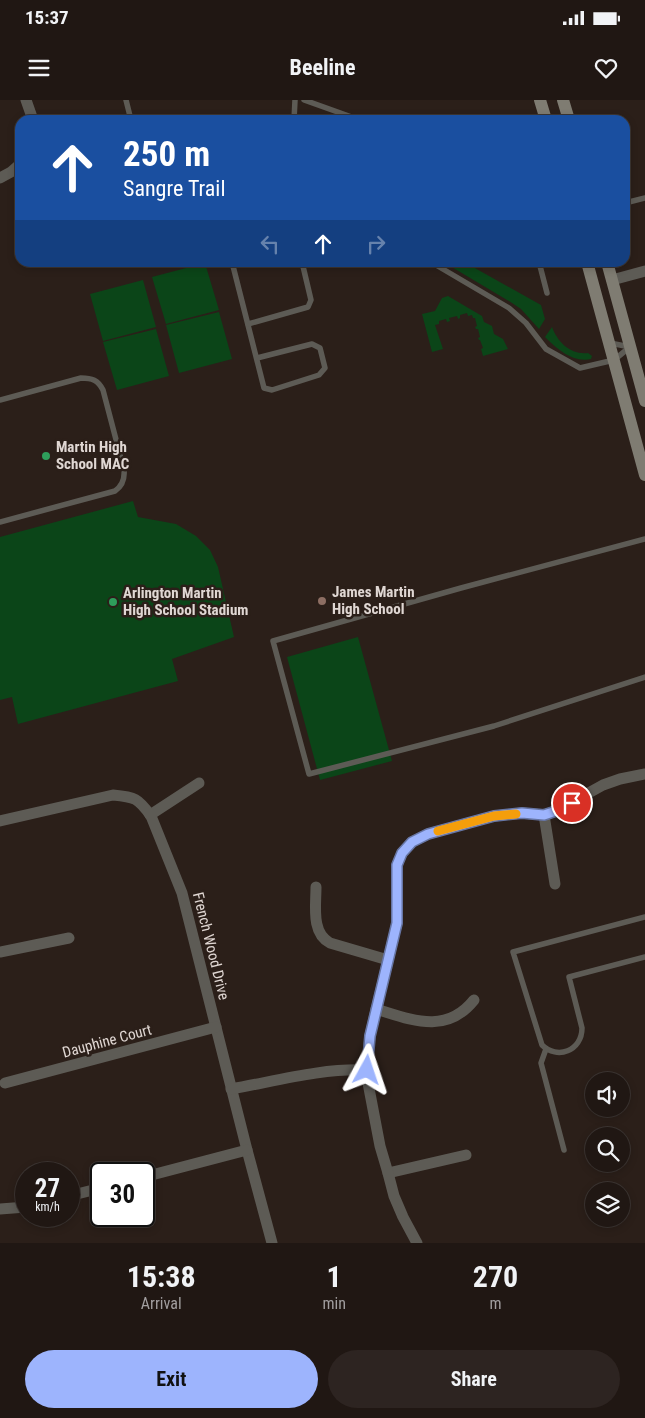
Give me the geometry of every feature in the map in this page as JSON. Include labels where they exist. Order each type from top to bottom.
[{"type":"main road","points":[[541,103],[545,115]]},
{"type":"main road","points":[[588,267],[645,475]]},
{"type":"main road","points":[[608,267],[645,401]]},
{"type":"street","points":[[26,100],[31,115]]},
{"type":"street","points":[[0,178],[15,168]]},
{"type":"street","points":[[612,280],[645,271]]},
{"type":"street","points":[[417,1243],[394,1196],[380,1146],[367,1070],[370,1036],[397,923],[397,865],[402,853],[412,842],[428,834],[494,816],[522,813],[544,815],[556,811],[620,779],[644,777]]},
{"type":"street","points":[[150,815],[199,783]]},
{"type":"street","name":"French Wood Drive","points":[[0,821],[113,795],[132,796],[145,807],[182,893],[272,1243]]},
{"type":"street","points":[[544,815],[555,884]]},
{"type":"street","points":[[316,887],[317,926],[320,935],[330,944],[388,960]]},
{"type":"street","points":[[0,952],[69,938]]},
{"type":"street","points":[[376,1009],[413,1020],[439,1022],[461,1014],[474,1000]]},
{"type":"street","name":"Dauphine Court","points":[[5,1083],[216,1028]]},
{"type":"street","points":[[231,1089],[326,1071],[367,1070]]},
{"type":"street","points":[[155,1174],[247,1150]]},
{"type":"street","points":[[388,1173],[466,1155]]},
{"type":"street","points":[[0,1209],[15,1208]]},
{"type":"lane","points":[[126,100],[130,115]]},
{"type":"lane","points":[[294,100],[294,115]]},
{"type":"lane","points":[[304,100],[346,115]]},
{"type":"lane","points":[[630,202],[645,198]]},
{"type":"lane","points":[[233,267],[256,358],[264,388],[272,390],[319,375],[325,368],[320,348],[312,344],[256,358]]},
{"type":"lane","points":[[248,324],[308,307],[311,300],[303,267]]},
{"type":"lane","points":[[439,267],[509,308],[526,323],[546,349],[580,368],[614,360],[630,347]]},
{"type":"lane","points":[[540,267],[547,293]]},
{"type":"lane","points":[[609,342],[630,347]]},
{"type":"lane","points":[[0,400],[81,378],[91,378],[96,381],[103,390],[125,476],[120,487],[114,491],[0,522]]},
{"type":"lane","points":[[645,539],[273,641],[309,774],[494,726],[645,677]]},
{"type":"lane","points":[[645,917],[512,952],[537,1032],[546,1050],[558,1052],[572,1049],[582,1036],[582,1028],[569,977],[645,957]]},
{"type":"lane","points":[[546,1050],[541,1063],[564,1150]]},
{"type":"green space","points":[[190,267],[206,267],[219,310],[166,324],[152,277]]},
{"type":"green space","points":[[452,267],[473,267],[541,305],[545,319],[539,329],[521,309]]},
{"type":"green space","points":[[143,280],[156,327],[103,341],[90,294]]},
{"type":"green space","points":[[448,296],[482,316],[484,322],[492,326],[494,334],[503,339],[508,349],[483,356],[481,349],[483,348],[478,338],[480,337],[478,329],[475,327],[477,326],[475,318],[472,315],[468,316],[467,313],[460,315],[458,319],[457,316],[449,318],[450,321],[447,322],[446,319],[439,321],[439,324],[435,325],[443,349],[432,352],[422,314],[435,311],[442,298]]},
{"type":"green space","points":[[219,312],[232,359],[179,373],[166,325]]},
{"type":"green space","points":[[552,327],[566,347],[576,352],[588,353],[592,356],[591,359],[584,360],[572,357],[555,346],[545,337]]},
{"type":"green space","points":[[156,329],[169,376],[117,390],[103,342]]},
{"type":"green space","name":"Arlington Martin High School Stadium","points":[[133,501],[138,517],[176,524],[196,536],[210,550],[218,567],[234,637],[172,659],[178,681],[18,724],[12,697],[0,700],[0,537]]},
{"type":"green space","points":[[358,637],[392,761],[320,780],[287,657]]},
{"type":"slow traffic","points":[[438,831],[494,816],[516,814]]},
{"type":"place","name":"Martin High School MAC","points":[[46,456]]},
{"type":"place","name":"James Martin High School","points":[[322,601]]},
{"type":"place","name":"Arlington Martin High School Stadium","points":[[113,602]]},
{"type":"route","points":[[367,1070],[370,1036],[397,923],[397,865],[402,853],[412,842],[428,834],[494,816],[522,813],[544,815],[572,803]]}]
